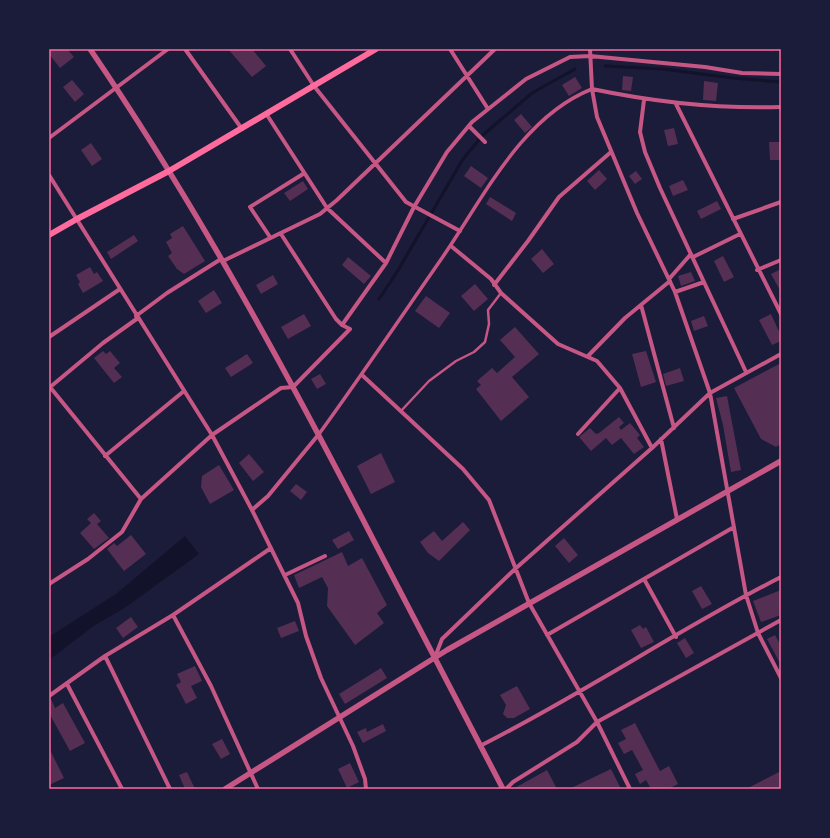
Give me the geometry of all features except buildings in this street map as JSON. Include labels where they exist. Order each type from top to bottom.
[{"type":"main road","points":[[49,235],[76,219],[169,171],[376,49]]},
{"type":"street","points":[[90,49],[169,171],[222,260],[293,387],[319,434],[502,789]]},
{"type":"street","points":[[49,138],[168,49]]},
{"type":"street","points":[[185,49],[242,129]]},
{"type":"street","points":[[290,49],[314,86],[406,202],[438,218],[460,232]]},
{"type":"street","points":[[450,49],[488,110]]},
{"type":"street","points":[[141,499],[50,388],[103,343],[167,293],[222,260],[270,237],[281,234],[320,214],[495,49]]},
{"type":"street","points":[[590,49],[592,90],[597,117],[637,213],[675,292],[710,393],[746,595],[758,633],[781,678]]},
{"type":"street","points":[[342,325],[386,263],[447,152],[469,126],[526,80],[570,57],[590,56],[705,67],[742,73],[781,74]]},
{"type":"street","points":[[252,510],[268,496],[319,434],[362,375],[451,246],[513,151],[550,115],[575,96],[592,90],[644,100],[676,104],[781,107]]},
{"type":"street","points":[[644,100],[640,132],[645,152],[746,372]]},
{"type":"street","points":[[676,104],[757,270],[781,314]]},
{"type":"street","points":[[266,115],[303,174],[327,208],[386,263]]},
{"type":"street","points":[[469,126],[485,142]]},
{"type":"street","points":[[494,285],[528,241],[559,197],[611,152]]},
{"type":"street","points":[[270,237],[250,208],[303,174]]},
{"type":"street","points":[[49,175],[212,435],[286,574],[298,603],[306,636],[321,678],[353,746],[365,779],[366,789]]},
{"type":"street","points":[[733,219],[781,202]]},
{"type":"street","points":[[49,584],[88,558],[122,532],[141,499],[212,435],[281,388],[293,387],[350,329],[342,325],[336,319],[281,234]]},
{"type":"street","points":[[588,356],[625,318],[670,280],[692,255],[740,234]]},
{"type":"street","points":[[451,246],[491,279],[501,293],[558,344],[597,360],[620,388],[652,448]]},
{"type":"street","points":[[757,270],[781,260]]},
{"type":"street","points":[[675,292],[704,282]]},
{"type":"street","points":[[49,337],[120,289]]},
{"type":"street","points":[[641,305],[674,428]]},
{"type":"street","points":[[434,658],[442,638],[515,569],[661,440],[710,393],[781,354]]},
{"type":"street","points":[[362,375],[463,469],[489,500],[529,603],[597,722],[630,789]]},
{"type":"street","points":[[578,434],[620,388]]},
{"type":"street","points":[[106,456],[184,391]]},
{"type":"street","points":[[661,440],[677,519]]},
{"type":"street","points":[[225,789],[434,658],[781,461]]},
{"type":"street","points":[[547,635],[734,527]]},
{"type":"street","points":[[49,696],[105,656],[174,615],[271,548]]},
{"type":"street","points":[[286,574],[324,556]]},
{"type":"street","points":[[480,746],[580,692],[746,595],[781,577]]},
{"type":"street","points":[[644,579],[676,637]]},
{"type":"street","points":[[174,615],[211,686],[258,789]]},
{"type":"street","points":[[506,789],[513,782],[577,742],[597,722],[781,620]]},
{"type":"street","points":[[105,656],[170,789]]},
{"type":"street","points":[[66,684],[122,789]]},
{"type":"lane","points":[[401,410],[429,381],[456,361],[474,352],[485,342],[489,324],[488,310],[501,293]]},
{"type":"shaded area","points":[[185,536],[199,554],[126,607],[95,625],[49,660],[49,637],[116,594]]},
{"type":"waterway","points":[[605,66],[663,69],[733,78],[781,82]]},
{"type":"waterway","points":[[379,299],[397,272],[463,159],[483,135],[532,93],[575,69]]}]
